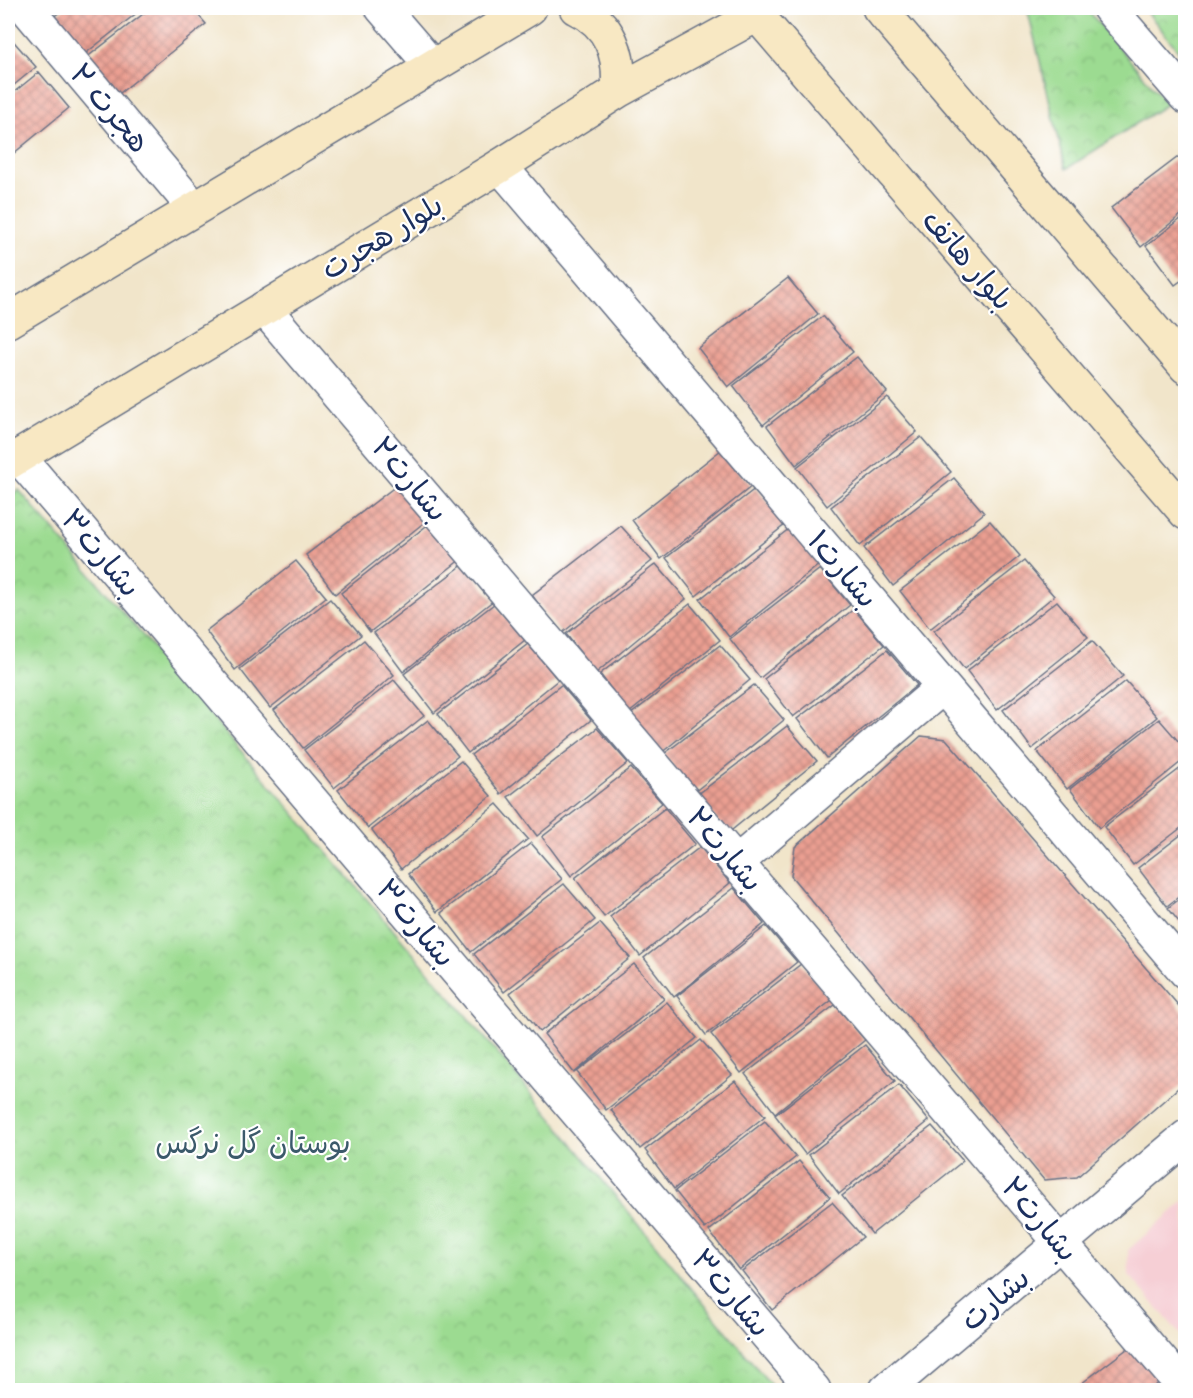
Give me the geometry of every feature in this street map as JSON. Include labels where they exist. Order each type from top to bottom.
[{"type":"main road","points":[[8,321],[530,8]]},
{"type":"main road","points":[[576,8],[595,19],[608,34],[616,52],[620,71],[618,91]]},
{"type":"main road","points":[[879,8],[1185,367]]},
{"type":"main road","name":"بلوار هجرت","points":[[13,459],[500,166],[618,91],[754,11]]},
{"type":"main road","name":"بلوار هاتف","points":[[754,11],[1185,513]]},
{"type":"street","name":"هجرت ۲","points":[[26,8],[194,208]]},
{"type":"street","points":[[382,8],[432,66]]},
{"type":"street","points":[[1109,8],[1185,97]]},
{"type":"street","name":"بشارت۱","points":[[500,166],[1185,972]]},
{"type":"street","name":"بشارت۲","points":[[264,308],[1185,1390]]},
{"type":"street","name":"بشارت۳","points":[[13,459],[814,1390]]},
{"type":"street","points":[[736,863],[943,687]]},
{"type":"street","name":"بشارت","points":[[886,1390],[1185,1137]]},
{"type":"shaded area","points":[[1185,1200],[1185,1340],[1129,1275],[1128,1250]]},
{"type":"green space","points":[[1027,8],[1086,8],[1167,104],[1066,169]]},
{"type":"green space","points":[[1144,8],[1185,8],[1185,59]]},
{"type":"green space","name":"بوستان گل نرگس","points":[[19,490],[497,1052],[775,1390],[8,1390],[8,497]]},
{"type":"building","points":[[65,8],[143,8],[81,57],[52,18]]},
{"type":"building","points":[[151,8],[192,8],[206,24],[115,97],[86,58]]},
{"type":"building","points":[[8,35],[36,67],[8,90]]},
{"type":"building","points":[[39,72],[69,108],[8,158],[8,97]]},
{"type":"building","points":[[1186,151],[1186,211],[1141,247],[1111,208]]},
{"type":"building","points":[[1186,215],[1186,277],[1175,285],[1146,246]]},
{"type":"building","points":[[788,278],[818,314],[728,387],[698,348]]},
{"type":"building","points":[[823,316],[853,352],[763,425],[733,386]]},
{"type":"building","points":[[857,357],[887,392],[796,465],[767,426]]},
{"type":"building","points":[[887,397],[917,432],[827,506],[797,467]]},
{"type":"building","points":[[921,437],[951,472],[860,546],[831,507]]},
{"type":"building","points":[[721,450],[752,486],[661,559],[632,520]]},
{"type":"building","points":[[954,478],[984,513],[893,586],[864,548]]},
{"type":"building","points":[[396,486],[426,521],[335,594],[306,555]]},
{"type":"building","points":[[756,488],[786,524],[696,596],[666,558]]},
{"type":"building","points":[[990,521],[1020,556],[930,629],[900,591]]},
{"type":"building","points":[[430,523],[461,559],[370,632],[341,593]]},
{"type":"building","points":[[621,526],[652,561],[561,634],[532,595]]},
{"type":"building","points":[[790,528],[820,564],[729,637],[700,599]]},
{"type":"building","points":[[296,561],[326,597],[235,670],[206,631]]},
{"type":"building","points":[[1024,561],[1054,596],[964,669],[934,631]]},
{"type":"building","points":[[464,564],[494,600],[403,672],[374,633]]},
{"type":"building","points":[[656,564],[686,599],[596,673],[566,634]]},
{"type":"building","points":[[820,569],[850,605],[760,678],[730,639]]},
{"type":"building","points":[[330,599],[361,635],[270,708],[240,669]]},
{"type":"building","points":[[1057,601],[1088,637],[997,710],[967,671]]},
{"type":"building","points":[[494,604],[525,640],[434,713],[404,674]]},
{"type":"building","points":[[690,604],[720,640],[629,713],[600,674]]},
{"type":"building","points":[[854,609],[884,645],[793,717],[764,679]]},
{"type":"building","points":[[364,640],[394,675],[303,748],[274,710]]},
{"type":"building","points":[[1092,641],[1123,676],[1032,749],[1003,710]]},
{"type":"building","points":[[528,644],[558,680],[468,753],[438,714]]},
{"type":"building","points":[[720,645],[750,680],[660,754],[630,715]]},
{"type":"building","points":[[887,650],[917,685],[827,758],[797,719]]},
{"type":"building","points":[[394,680],[424,716],[334,788],[304,750]]},
{"type":"building","points":[[1126,681],[1157,717],[1067,789],[1037,751]]},
{"type":"building","points":[[561,685],[591,720],[501,794],[471,755]]},
{"type":"building","points":[[754,685],[784,720],[693,793],[664,754]]},
{"type":"building","points":[[1159,719],[1186,750],[1186,758],[1099,828],[1070,789]]},
{"type":"building","points":[[428,720],[458,756],[368,828],[338,790]]},
{"type":"building","points":[[787,726],[817,761],[727,834],[697,795]]},
{"type":"building","points":[[597,728],[628,763],[537,836],[508,797]]},
{"type":"building","points":[[921,736],[946,739],[1186,1014],[1186,1081],[1077,1177],[1044,1180],[791,876],[795,847]]},
{"type":"building","points":[[461,761],[491,796],[401,869],[372,830]]},
{"type":"building","points":[[1186,764],[1186,824],[1133,865],[1104,827]]},
{"type":"building","points":[[631,768],[662,803],[571,876],[542,837]]},
{"type":"building","points":[[497,804],[528,839],[437,912],[408,874]]},
{"type":"building","points":[[665,808],[695,844],[604,917],[575,878]]},
{"type":"building","points":[[1186,831],[1186,891],[1167,906],[1138,868]]},
{"type":"building","points":[[531,843],[562,879],[471,952],[441,913]]},
{"type":"building","points":[[700,847],[730,883],[640,956],[610,917]]},
{"type":"building","points":[[564,884],[595,920],[504,992],[474,954]]},
{"type":"building","points":[[734,888],[764,924],[674,997],[644,958]]},
{"type":"building","points":[[1186,894],[1186,931],[1168,908]]},
{"type":"building","points":[[600,923],[630,958],[540,1032],[510,993]]},
{"type":"building","points":[[766,926],[797,962],[706,1035],[677,996]]},
{"type":"building","points":[[634,964],[664,999],[574,1073],[544,1034]]},
{"type":"building","points":[[801,964],[832,1000],[741,1073],[711,1034]]},
{"type":"building","points":[[667,1002],[697,1038],[606,1110],[577,1072]]},
{"type":"building","points":[[835,1005],[865,1040],[775,1113],[745,1074]]},
{"type":"building","points":[[701,1040],[732,1075],[640,1149],[611,1110]]},
{"type":"building","points":[[865,1045],[895,1081],[805,1154],[775,1115]]},
{"type":"building","points":[[735,1081],[765,1116],[674,1189],[645,1150]]},
{"type":"building","points":[[899,1085],[929,1121],[839,1194],[809,1155]]},
{"type":"building","points":[[765,1121],[796,1157],[705,1229],[675,1191]]},
{"type":"building","points":[[932,1126],[963,1161],[872,1234],[842,1196]]},
{"type":"building","points":[[799,1161],[830,1197],[739,1270],[709,1231]]},
{"type":"building","points":[[832,1202],[863,1237],[772,1310],[742,1271]]},
{"type":"building","points":[[1131,1346],[1161,1381],[1150,1390],[1073,1390]]}]
